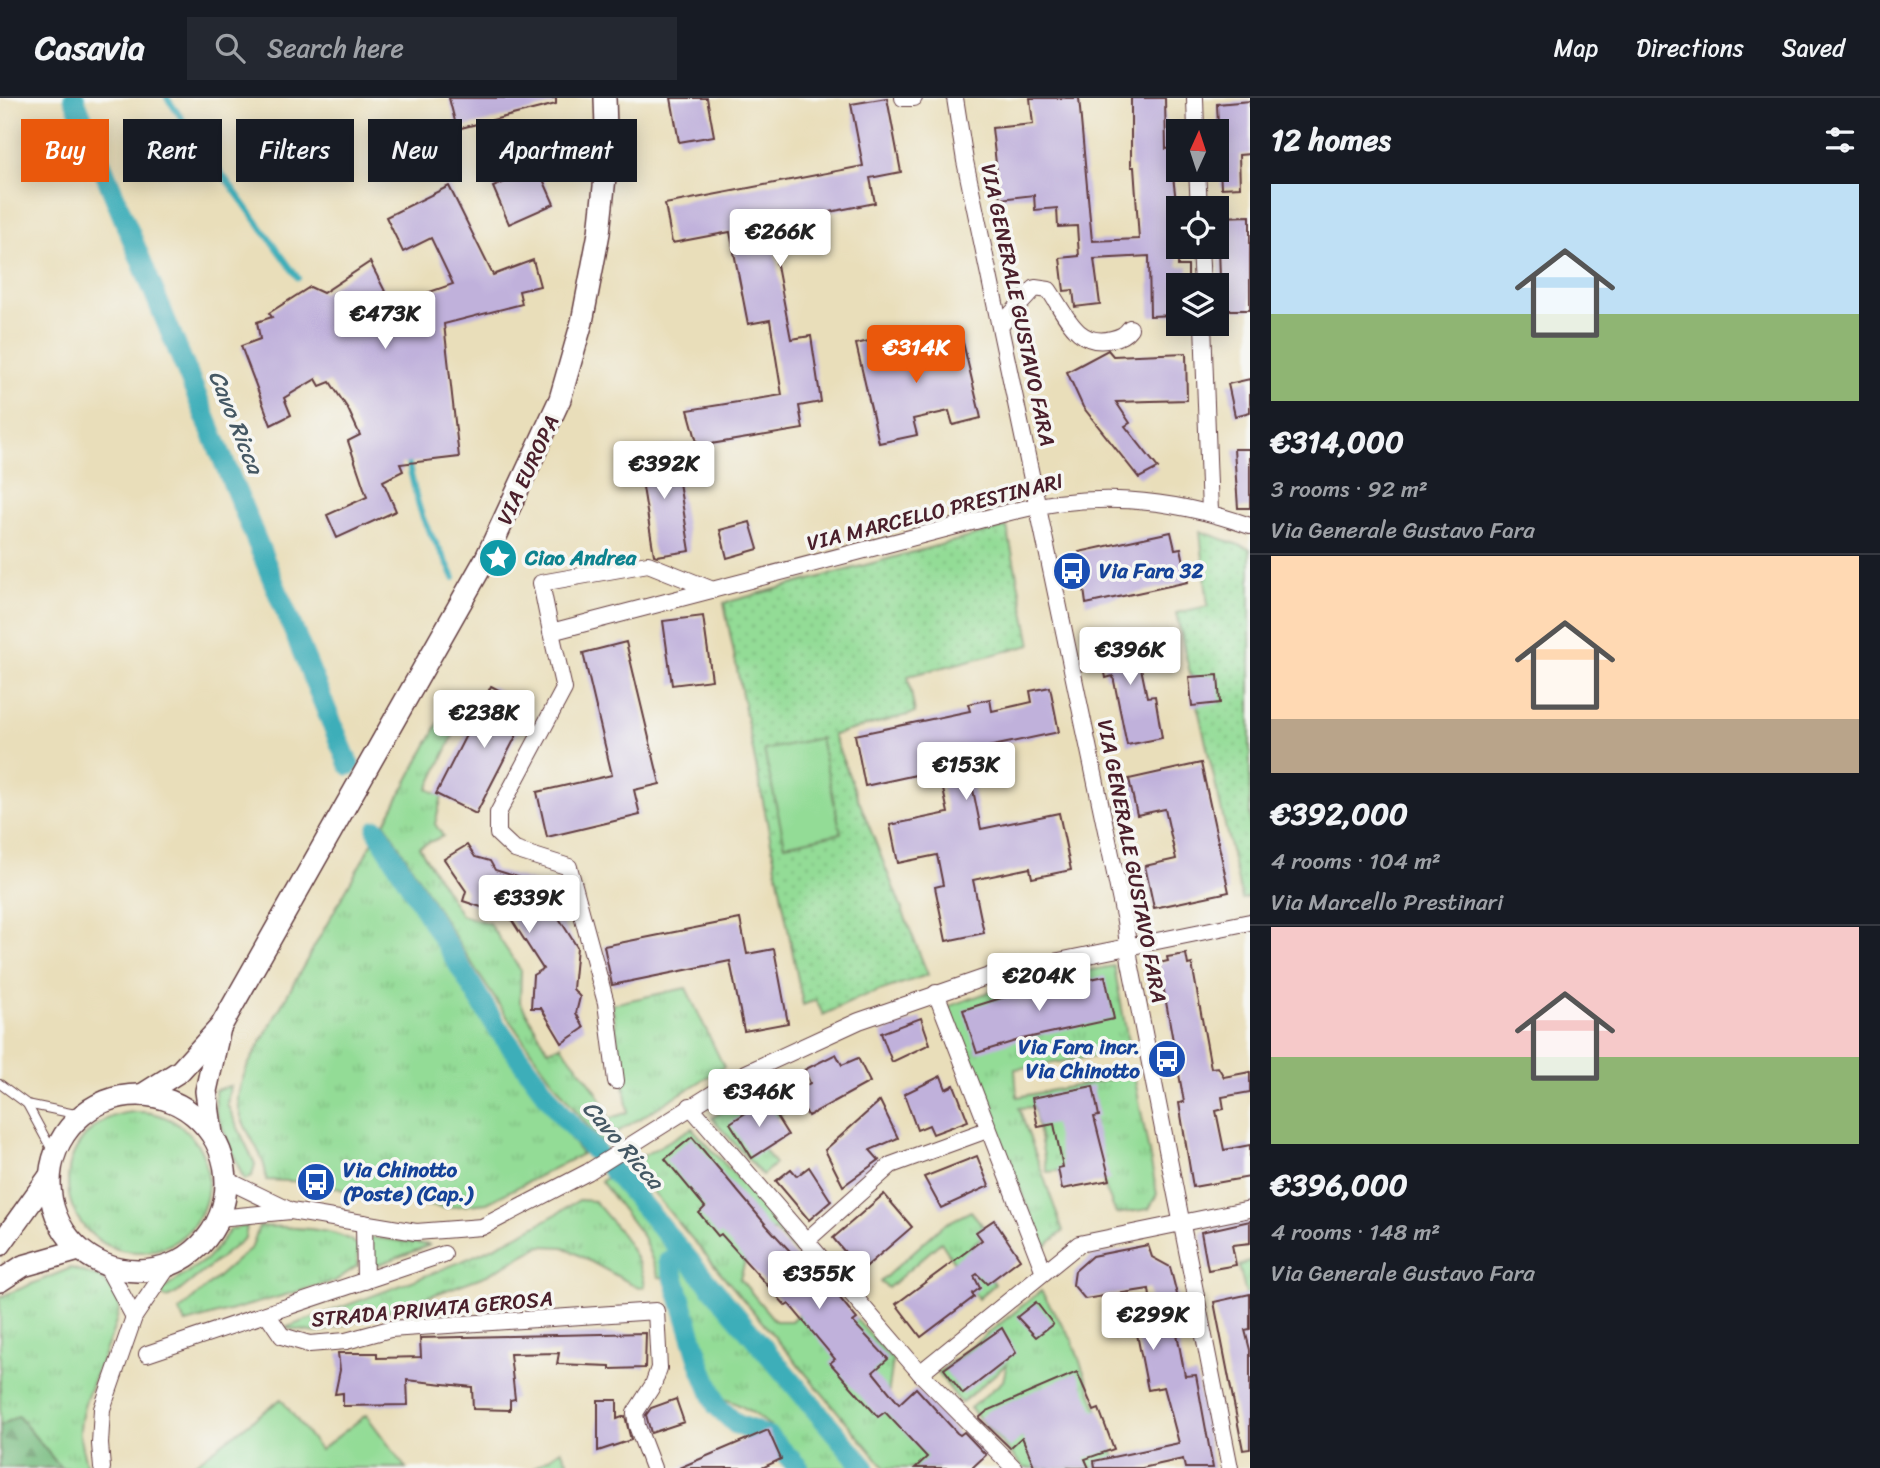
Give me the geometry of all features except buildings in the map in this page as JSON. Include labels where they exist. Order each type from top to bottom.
[{"type":"main road","name":"VIA EUROPA","points":[[142,1095],[180,1071],[220,1026],[486,558],[560,400],[582,322],[599,233],[607,159],[605,98]]},
{"type":"main road","name":"VIA EUROPA","points":[[212,1134],[206,1091],[220,1026]]},
{"type":"main road","points":[[142,1095],[182,1106],[212,1134],[222,1156],[227,1180],[224,1204],[213,1231],[194,1253],[168,1267],[128,1272],[107,1267],[79,1250],[62,1230],[51,1205],[49,1177],[54,1154],[65,1132],[80,1115],[99,1103],[120,1096],[142,1095]]},
{"type":"main road","points":[[0,1245],[49,1177]]},
{"type":"main road","points":[[0,1281],[23,1266],[79,1250]]},
{"type":"street","name":"VIA GENERALE GUSTAVO FARA","points":[[955,98],[1125,921],[1230,1468]]},
{"type":"street","points":[[1195,98],[1196,119]]},
{"type":"street","points":[[1000,326],[1035,288],[1043,287],[1049,290],[1083,338],[1095,342],[1112,339],[1126,334],[1130,328]]},
{"type":"street","points":[[1203,336],[1210,512]]},
{"type":"street","name":"VIA MARCELLO PRESTINARI","points":[[551,632],[1038,504],[1083,498],[1140,499],[1210,512],[1250,526]]},
{"type":"street","points":[[616,1081],[606,1003],[569,867],[515,850],[498,834],[498,813],[564,689],[541,583],[648,564],[713,590]]},
{"type":"street","points":[[219,1217],[291,1211],[416,1232],[482,1227],[588,1172],[744,1073],[804,1045],[936,993],[995,974],[1250,922]]},
{"type":"street","points":[[936,993],[1044,1272]]},
{"type":"street","points":[[690,1106],[920,1373],[1014,1468]]},
{"type":"street","points":[[806,1241],[891,1165],[987,1130]]},
{"type":"street","points":[[227,1180],[291,1211]]},
{"type":"street","points":[[920,1373],[1079,1244],[1250,1209]]},
{"type":"street","points":[[364,1223],[365,1281]]},
{"type":"street","points":[[147,1354],[444,1254]]},
{"type":"street","points":[[107,1267],[134,1317]]},
{"type":"street","points":[[102,1468],[102,1409],[134,1317],[168,1267]]},
{"type":"street","name":"STRADA PRIVATA GEROSA","points":[[267,1314],[282,1336],[309,1344],[346,1341],[390,1329],[656,1311],[659,1368],[653,1385],[635,1413],[637,1426],[653,1468]]},
{"type":"lane","points":[[0,1084],[27,1104],[80,1115]]},
{"type":"lane","points":[[27,1104],[54,1154]]},
{"type":"green space","points":[[1007,527],[1031,645],[908,676],[915,713],[833,735],[928,975],[861,997],[823,1015],[816,1000],[803,1005],[724,603]]},
{"type":"green space","points":[[1200,531],[1250,549],[1250,897],[1242,899],[1176,613],[1208,606]]},
{"type":"green space","points":[[453,696],[468,704],[428,789],[442,796],[435,824],[443,836],[419,847],[461,915],[489,923],[521,971],[520,1002],[548,1050],[561,1045],[595,1090],[609,1119],[628,1112],[612,1004],[686,988],[724,1067],[601,1142],[513,1026],[385,823]]},
{"type":"green space","points":[[820,738],[841,833],[785,845],[764,750]]},
{"type":"green space","points":[[375,838],[446,961],[507,1054],[582,1154],[487,1203],[443,1208],[355,1194],[322,1183],[323,1176],[312,1174],[310,1182],[266,1180],[262,1159],[239,1110],[239,1091],[247,1067]]},
{"type":"green space","points":[[1114,966],[1130,1051],[1015,1069],[1017,1097],[1134,1075],[1157,1194],[1149,1209],[1116,1214],[1097,1167],[1047,1172],[1034,1107],[1019,1108],[1063,1231],[1044,1248],[947,1007],[1006,986]]},
{"type":"green space","points":[[779,1077],[789,1108],[754,1135],[775,1164],[762,1175],[712,1118]]},
{"type":"green space","points":[[230,1086],[227,1104],[255,1164],[252,1176],[244,1180],[216,1112],[215,1090]]},
{"type":"green space","points":[[138,1112],[165,1118],[187,1133],[202,1155],[208,1182],[202,1209],[187,1231],[165,1246],[138,1252],[111,1246],[89,1231],[74,1209],[68,1182],[74,1155],[89,1133],[111,1118]]},
{"type":"green space","points":[[692,1128],[800,1247],[796,1253],[774,1230],[747,1254],[740,1279],[775,1321],[791,1321],[822,1291],[821,1280],[893,1360],[887,1403],[937,1468],[885,1468],[629,1164]]},
{"type":"green space","points":[[609,1176],[853,1468],[807,1468],[790,1446],[758,1417],[721,1398],[711,1379],[679,1279],[659,1277],[643,1237],[601,1181]]},
{"type":"green space","points":[[579,1200],[594,1201],[618,1230],[638,1262],[645,1286],[639,1288],[564,1247],[540,1246],[487,1275],[379,1315],[317,1333],[285,1328],[473,1256],[545,1221]]},
{"type":"green space","points":[[971,1211],[988,1232],[970,1247],[995,1284],[978,1299],[941,1242],[888,1288],[880,1282],[943,1225]]},
{"type":"green space","points":[[247,1226],[245,1238],[177,1293],[167,1298],[162,1295],[161,1291],[208,1258],[231,1229]]},
{"type":"green space","points":[[259,1226],[312,1229],[340,1235],[358,1247],[357,1266],[335,1281],[186,1323],[179,1311],[252,1247]]},
{"type":"green space","points":[[369,1237],[430,1245],[375,1266]]},
{"type":"green space","points":[[806,1254],[824,1274],[819,1279],[800,1257]]},
{"type":"green space","points":[[1250,1260],[1250,1311],[1239,1266]]},
{"type":"green space","points":[[71,1268],[101,1278],[121,1297],[113,1332],[82,1416],[80,1435],[87,1468],[0,1468],[0,1297]]},
{"type":"green space","points":[[1041,1291],[1072,1340],[1119,1468],[1024,1468],[970,1408],[1003,1381],[1007,1364],[961,1403],[938,1373]]},
{"type":"green space","points":[[281,1399],[320,1450],[366,1415],[406,1468],[189,1468]]},
{"type":"green space","points":[[18,1416],[61,1468],[0,1468],[0,1426]]},
{"type":"green space","points":[[561,1450],[572,1468],[534,1468]]},
{"type":"waterway","name":"Cavo Ricca","points":[[74,98],[349,765]]},
{"type":"waterway","points":[[167,98],[298,278]]},
{"type":"waterway","points":[[407,458],[422,515],[454,578]]},
{"type":"waterway","name":"Cavo Ricca","points":[[377,830],[496,1026],[561,1114],[616,1174],[865,1468]]},
{"type":"waterway","points":[[669,1261],[701,1366],[717,1406],[736,1424],[769,1437],[799,1468]]},
{"type":"place","name":"Ciao Andrea","points":[[498,558]]},
{"type":"place","name":"Via Fara 32","points":[[1072,571]]},
{"type":"place","name":"Via Fara incr. Via Chinotto","points":[[1167,1059]]},
{"type":"place","name":"Via Chinotto (Poste) (Cap.)","points":[[316,1182]]}]
